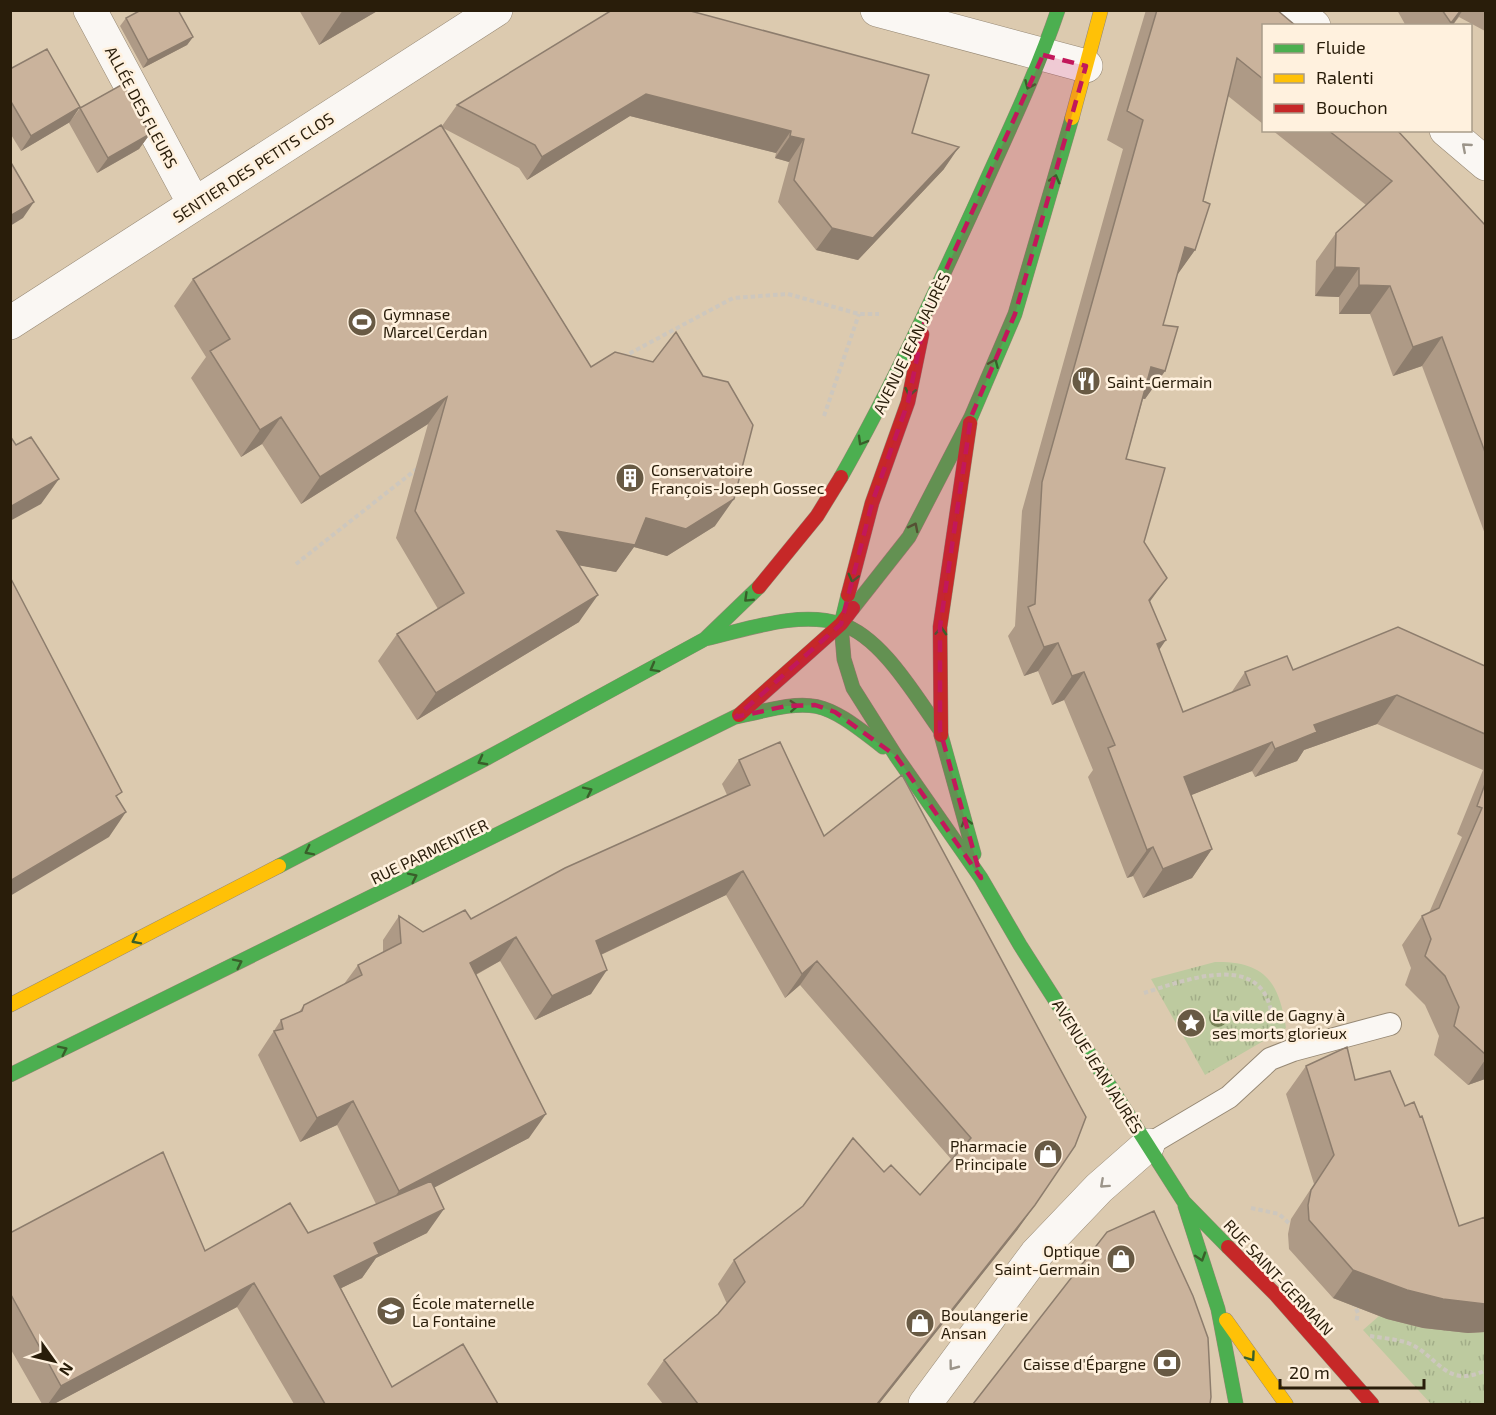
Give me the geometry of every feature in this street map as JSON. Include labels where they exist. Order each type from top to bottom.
[{"type":"main road","name":"AVENUE JEAN JAURÈS","points":[[705,639],[771,575],[817,516],[880,408],[926,314],[1043,55],[1058,10]]},
{"type":"main road","points":[[841,624],[909,537],[971,417],[1015,314],[1101,10]]},
{"type":"main road","points":[[926,314],[908,402],[872,503],[841,624],[844,659],[853,688],[896,756],[981,878]]},
{"type":"main road","points":[[971,417],[940,627],[940,730],[981,878]]},
{"type":"main road","points":[[10,1005],[487,758],[705,639],[801,621],[841,624],[869,642],[886,659],[940,730]]},
{"type":"main road","name":"RUE PARMENTIER","points":[[10,1076],[736,717],[841,624]]},
{"type":"main road","points":[[736,717],[786,706],[815,705],[835,712],[896,756]]},
{"type":"main road","name":"AVENUE JEAN JAURÈS","points":[[981,878],[1020,945],[1148,1145]]},
{"type":"main road","name":"RUE SAINT-GERMAIN","points":[[1148,1145],[1184,1202],[1276,1295],[1372,1404]]},
{"type":"main road","name":"RUE SAINT-GERMAIN","points":[[1184,1202],[1218,1309],[1236,1404]]},
{"type":"main road","name":"RUE SAINT-GERMAIN","points":[[1218,1309],[1286,1404]]},
{"type":"street","name":"ALLÉE DES FLEURS","points":[[90,10],[194,204]]},
{"type":"street","name":"SENTIER DES PETITS CLOS","points":[[10,323],[496,10]]},
{"type":"street","points":[[877,10],[1086,66]]},
{"type":"street","points":[[1295,10],[1312,24]]},
{"type":"street","points":[[1448,132],[1485,164]]},
{"type":"street","name":"AVENUE JEAN JAURÈS","points":[[924,1404],[1036,1254],[1099,1188],[1148,1145]]},
{"type":"lane","points":[[1148,1145],[1229,1097],[1270,1059],[1293,1050],[1390,1024]]},
{"type":"path","points":[[619,359],[733,298],[788,294],[859,314],[823,418]]},
{"type":"path","points":[[296,564],[422,465]]},
{"type":"path","points":[[1144,993],[1215,974],[1239,974],[1254,981],[1271,1004],[1270,1059]]},
{"type":"path","points":[[1247,1208],[1279,1214],[1296,1230]]},
{"type":"path","points":[[1352,1300],[1358,1313],[1354,1332]]},
{"type":"path","points":[[1365,1334],[1406,1343],[1429,1355],[1442,1371],[1471,1377],[1485,1370]]},
{"type":"highlighted area","points":[[1043,55],[1086,66],[1015,314],[971,417],[940,627],[940,730],[981,878],[896,756],[835,712],[815,705],[786,706],[736,717],[841,624],[872,503],[908,402],[926,314]]},
{"type":"green space","points":[[1215,962],[1246,965],[1267,977],[1279,998],[1286,1028],[1205,1075],[1151,979]]},
{"type":"green space","points":[[1379,1316],[1423,1328],[1485,1332],[1485,1404],[1431,1404],[1363,1330]]},
{"type":"building","points":[[141,10],[178,10],[193,37],[148,60],[126,18]]},
{"type":"building","points":[[612,10],[687,10],[929,75],[912,133],[959,147],[873,238],[832,228],[794,180],[804,139],[790,136],[791,131],[646,94],[542,157],[535,145],[457,105]]},
{"type":"building","points":[[1157,10],[1277,10],[1294,24],[1262,24],[1262,78],[1237,58],[1203,201],[1210,204],[1195,250],[1185,247],[1163,325],[1178,327],[1165,371],[1151,367],[1126,459],[1165,468],[1144,542],[1167,578],[1149,600],[1166,640],[1157,644],[1183,712],[1250,685],[1245,672],[1287,656],[1293,670],[1398,627],[1485,666],[1485,734],[1397,695],[1314,725],[1317,732],[1275,749],[1272,742],[1184,777],[1212,849],[1163,869],[1153,847],[1147,850],[1108,748],[1115,745],[1084,672],[1072,676],[1058,643],[1044,647],[1028,607],[1035,604],[1042,482],[1143,120],[1127,111]]},
{"type":"building","points":[[1442,10],[1461,10],[1451,23]]},
{"type":"building","points":[[47,49],[80,107],[31,136],[10,100],[10,69]]},
{"type":"building","points":[[123,84],[150,134],[108,158],[80,108]]},
{"type":"building","points":[[441,125],[591,367],[615,352],[653,362],[676,332],[703,376],[728,382],[753,425],[734,499],[686,529],[646,518],[635,545],[557,531],[598,595],[436,693],[397,634],[464,593],[415,511],[447,397],[320,477],[281,417],[260,430],[210,351],[230,339],[193,279]]},
{"type":"building","points":[[1331,132],[1399,132],[1485,225],[1485,452],[1442,337],[1413,347],[1390,286],[1359,285],[1359,268],[1335,267],[1336,233],[1392,181]]},
{"type":"building","points":[[10,161],[34,202],[10,216]]},
{"type":"building","points":[[10,436],[16,445],[31,437],[59,479],[10,507]]},
{"type":"building","points":[[10,577],[122,792],[116,796],[126,812],[10,881]]},
{"type":"building","points":[[780,742],[824,836],[902,775],[1086,1117],[1075,1146],[1035,1205],[877,1404],[698,1404],[664,1360],[718,1314],[745,1282],[734,1260],[803,1206],[853,1138],[884,1172],[891,1165],[920,1195],[971,1138],[817,961],[802,974],[743,871],[596,941],[607,970],[552,996],[516,937],[470,963],[546,1114],[399,1191],[353,1101],[317,1118],[274,1031],[283,1029],[281,1020],[302,1011],[304,1005],[362,975],[358,965],[401,943],[399,916],[423,932],[465,910],[471,919],[565,868],[750,785],[739,760]]},
{"type":"building","points":[[1485,784],[1485,1054],[1454,1026],[1459,1007],[1445,976],[1425,956],[1431,939],[1422,916],[1439,908],[1482,808],[1477,806]]},
{"type":"building","points":[[1347,1047],[1355,1080],[1390,1071],[1405,1106],[1414,1102],[1420,1117],[1422,1116],[1459,1226],[1485,1217],[1485,1304],[1443,1299],[1407,1290],[1353,1270],[1309,1220],[1308,1205],[1311,1190],[1334,1155],[1306,1066]]},
{"type":"building","points":[[163,1152],[205,1251],[290,1203],[308,1233],[431,1181],[444,1209],[374,1243],[379,1254],[334,1276],[392,1387],[463,1344],[498,1404],[325,1404],[254,1283],[61,1386],[10,1293],[10,1233]]},
{"type":"building","points":[[1154,1211],[1193,1296],[1208,1338],[1210,1404],[973,1404],[1107,1232]]},
{"type":"traffic: fast","points":[[841,477],[946,269],[1020,105],[1058,10]]},
{"type":"traffic: fast","points":[[853,608],[909,537],[971,417],[1015,314],[1072,118]]},
{"type":"traffic: fast","points":[[279,866],[487,758],[705,639],[759,587]]},
{"type":"traffic: fast","points":[[848,595],[841,624],[844,659],[853,688],[896,756],[981,878],[1020,945],[1184,1202],[1228,1247]]},
{"type":"traffic: fast","points":[[705,639],[790,620],[825,620],[841,624],[870,641],[884,655],[909,685],[940,730]]},
{"type":"traffic: fast","points":[[736,717],[783,707],[815,706],[844,718],[883,747]]},
{"type":"traffic: fast","points":[[10,1075],[739,715]]},
{"type":"traffic: fast","points":[[941,735],[974,854]]},
{"type":"traffic: fast","points":[[1185,1206],[1218,1309],[1236,1404]]},
{"type":"traffic: slow","points":[[1072,118],[1101,10]]},
{"type":"traffic: slow","points":[[10,1005],[279,866]]},
{"type":"traffic: slow","points":[[1226,1320],[1286,1404]]},
{"type":"traffic: jam","points":[[848,595],[872,503],[908,402],[922,334]]},
{"type":"traffic: jam","points":[[941,735],[940,627],[970,423]]},
{"type":"traffic: jam","points":[[759,587],[817,516],[841,477]]},
{"type":"traffic: jam","points":[[739,715],[841,624],[853,608]]},
{"type":"traffic: jam","points":[[1228,1247],[1276,1295],[1372,1404]]},
{"type":"place","name":"Gymnase Marcel Cerdan","points":[[362,322]]},
{"type":"place","name":"Saint-Germain","points":[[1086,381]]},
{"type":"place","name":"Conservatoire François-Joseph Gossec","points":[[630,478]]},
{"type":"place","name":"La ville de Gagny à ses morts glorieux","points":[[1191,1023]]},
{"type":"place","name":"Pharmacie Principale","points":[[1048,1154]]},
{"type":"place","name":"Optique Saint-Germain","points":[[1121,1259]]},
{"type":"place","name":"École maternelle La Fontaine","points":[[391,1311]]},
{"type":"place","name":"Boulangerie Ansan","points":[[920,1323]]},
{"type":"place","name":"Caisse d'Épargne","points":[[1167,1363]]}]
